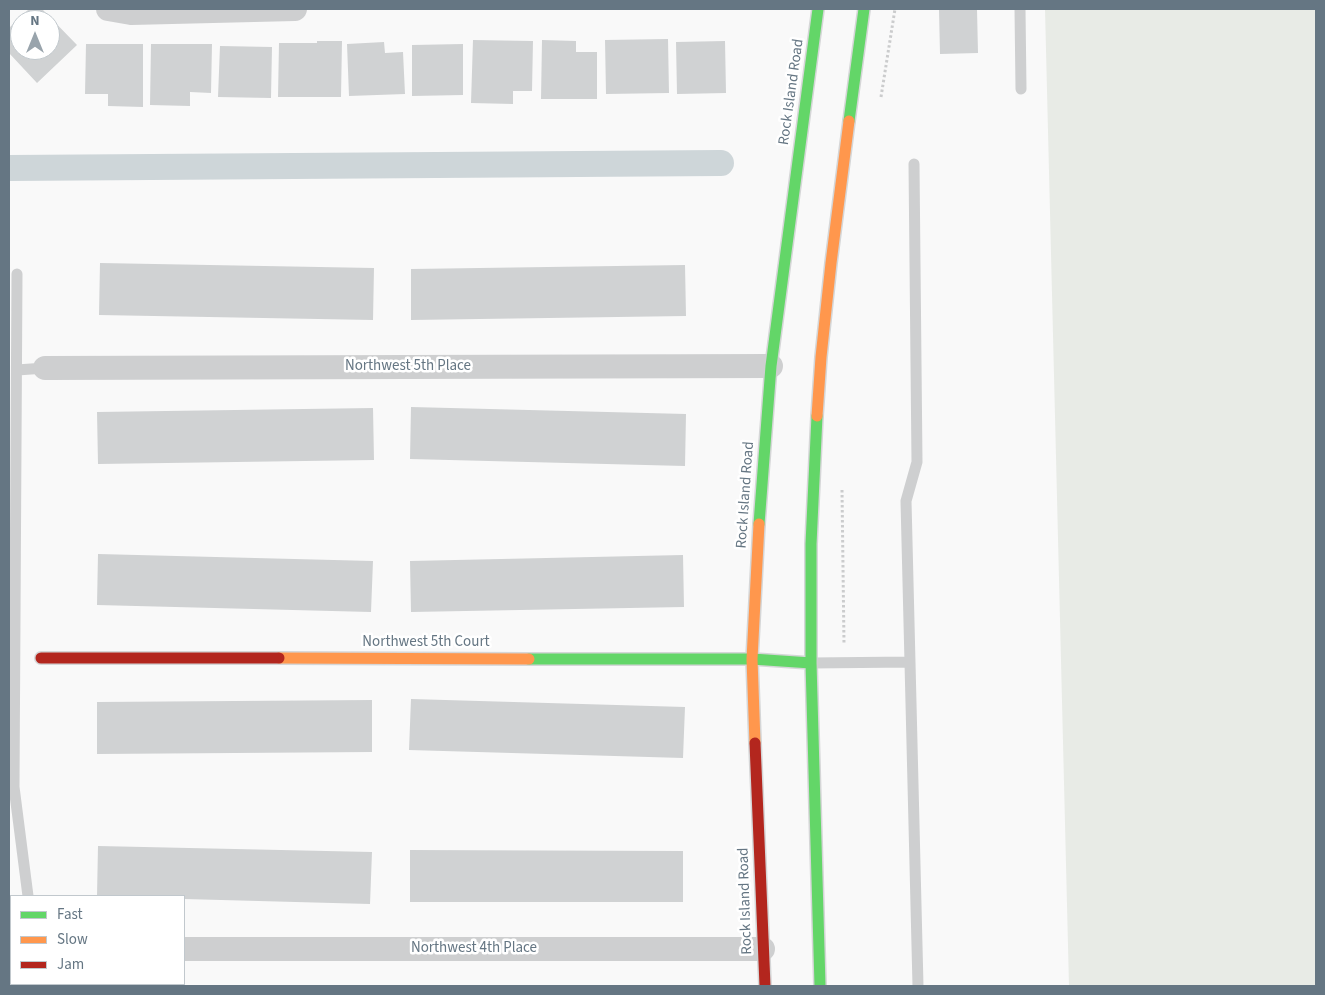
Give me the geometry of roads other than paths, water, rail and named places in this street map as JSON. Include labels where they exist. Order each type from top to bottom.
[{"type":"main road","name":"Rock Island Road","points":[[765,986],[752,659],[758,536],[771,366],[818,9]]},
{"type":"main road","points":[[820,986],[812,663],[812,544],[821,357],[835,228],[864,9]]},
{"type":"main road","name":"Northwest 5th Court","points":[[28,657],[752,659],[812,663]]},
{"type":"street","points":[[108,9],[131,14],[295,9]]},
{"type":"street","name":"Northwest 5th Place","points":[[45,368],[771,366]]},
{"type":"street","name":"Northwest 4th Place","points":[[185,949],[763,949]]},
{"type":"lane","points":[[1020,9],[1020,89]]},
{"type":"lane","points":[[914,164],[917,462],[906,501],[918,986]]},
{"type":"lane","points":[[17,274],[17,370],[28,657],[14,787],[28,895]]},
{"type":"lane","points":[[17,370],[45,368]]},
{"type":"lane","points":[[812,663],[910,662]]},
{"type":"waterway","points":[[9,168],[721,163]]}]
